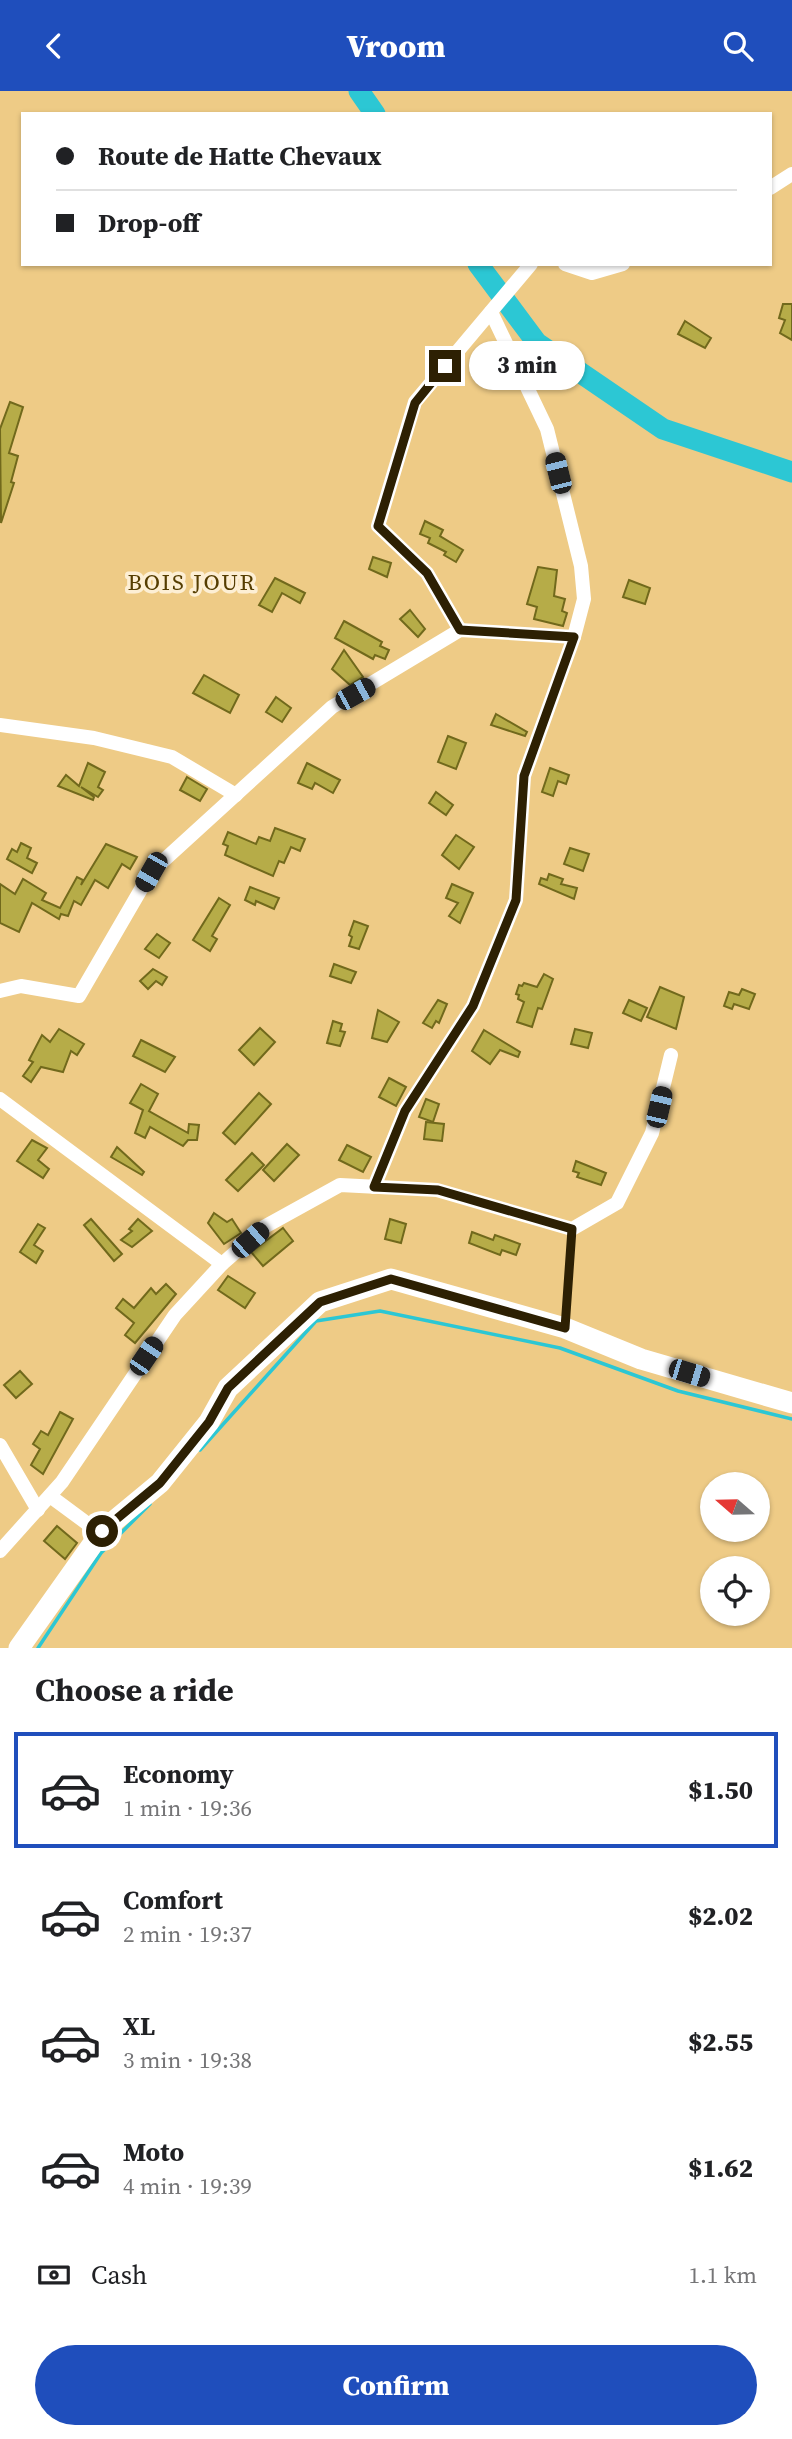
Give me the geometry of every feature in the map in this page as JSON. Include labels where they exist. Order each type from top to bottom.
[{"type":"street","points":[[772,187],[792,174]]},
{"type":"street","points":[[460,630],[427,573],[378,526],[415,403],[529,266]]},
{"type":"street","points":[[571,266],[592,273],[616,266]]},
{"type":"street","points":[[374,1187],[405,1111],[473,1006],[516,900],[524,776],[574,637],[584,599],[581,566],[547,429],[491,312]]},
{"type":"street","points":[[0,991],[21,986],[79,996],[151,872],[332,707],[460,630],[574,637]]},
{"type":"street","points":[[0,725],[94,738],[172,757],[236,795]]},
{"type":"street","points":[[0,1551],[50,1496],[174,1315],[222,1264],[264,1227],[340,1185],[438,1190],[572,1229],[617,1203],[652,1133],[671,1055]]},
{"type":"street","points":[[0,1100],[222,1264]]},
{"type":"street","points":[[19,1648],[100,1533],[160,1483],[209,1422],[228,1388],[320,1302],[391,1279],[565,1328],[641,1359],[792,1403]]},
{"type":"street","points":[[0,1445],[38,1510]]},
{"type":"street","points":[[50,1496],[100,1533]]},
{"type":"lane","points":[[565,1328],[572,1229]]},
{"type":"building","points":[[783,304],[792,304],[792,340],[780,333],[785,320],[779,318]]},
{"type":"building","points":[[685,321],[711,338],[705,348],[678,334]]},
{"type":"building","points":[[10,402],[23,407],[9,453],[18,456],[11,482],[14,483],[1,523],[0,429]]},
{"type":"building","points":[[425,521],[443,530],[440,536],[463,550],[456,562],[444,555],[446,552],[428,543],[430,538],[420,534]]},
{"type":"building","points":[[373,557],[391,563],[387,577],[369,569]]},
{"type":"building","points":[[538,567],[557,570],[554,596],[565,599],[562,611],[567,613],[563,626],[534,619],[537,607],[527,604]]},
{"type":"building","points":[[275,578],[305,593],[300,603],[282,593],[272,612],[259,605]]},
{"type":"building","points":[[629,580],[650,588],[645,604],[623,597]]},
{"type":"building","points":[[410,610],[425,629],[418,637],[400,619]]},
{"type":"building","points":[[344,621],[382,642],[380,646],[389,650],[385,659],[375,655],[373,659],[335,638]]},
{"type":"building","points":[[344,650],[363,677],[350,685],[332,669]]},
{"type":"building","points":[[204,675],[239,695],[230,713],[193,693]]},
{"type":"building","points":[[276,697],[291,708],[282,722],[266,712]]},
{"type":"building","points":[[496,714],[527,732],[525,736],[491,725]]},
{"type":"building","points":[[448,736],[466,743],[456,769],[438,762]]},
{"type":"building","points":[[88,763],[105,772],[98,787],[103,790],[98,797],[81,787],[94,797],[93,800],[58,786],[66,775],[79,786]]},
{"type":"building","points":[[307,763],[340,780],[333,793],[315,783],[312,789],[298,783]]},
{"type":"building","points":[[550,768],[569,775],[566,784],[558,781],[553,796],[542,792]]},
{"type":"building","points":[[187,777],[207,789],[200,801],[180,790]]},
{"type":"building","points":[[436,792],[453,805],[446,815],[429,803]]},
{"type":"building","points":[[275,828],[305,839],[300,851],[291,847],[284,863],[279,861],[273,876],[225,855],[228,846],[223,844],[228,832],[256,844],[259,837],[270,841]]},
{"type":"building","points":[[456,835],[474,847],[459,869],[442,855]]},
{"type":"building","points":[[21,843],[31,848],[27,858],[37,863],[32,873],[7,859],[12,849],[17,852]]},
{"type":"building","points":[[106,844],[137,857],[130,869],[122,864],[108,888],[95,880],[81,905],[74,901],[68,916],[61,914],[59,919],[32,903],[19,932],[0,923],[0,884],[15,894],[23,879],[46,893],[42,900],[60,908],[77,877],[83,880],[81,885]]},
{"type":"building","points":[[570,848],[589,854],[583,871],[564,864]]},
{"type":"building","points":[[549,874],[563,879],[561,884],[577,888],[574,899],[539,884],[541,878],[547,880]]},
{"type":"building","points":[[452,884],[473,893],[460,923],[449,916],[458,903],[446,898]]},
{"type":"building","points":[[250,887],[279,898],[274,909],[256,901],[255,905],[245,900]]},
{"type":"building","points":[[219,898],[230,905],[212,936],[217,939],[210,951],[193,940]]},
{"type":"building","points":[[354,921],[368,926],[359,949],[349,946],[352,937],[349,935]]},
{"type":"building","points":[[157,934],[170,943],[159,958],[145,949]]},
{"type":"building","points":[[334,964],[356,972],[351,983],[330,976]]},
{"type":"building","points":[[153,969],[167,977],[162,985],[156,981],[148,989],[140,981]]},
{"type":"building","points":[[544,974],[553,979],[542,1009],[538,1008],[532,1027],[517,1022],[524,1002],[518,999],[519,995],[516,994],[519,985],[524,983],[537,987]]},
{"type":"building","points":[[660,987],[684,997],[676,1029],[647,1017]]},
{"type":"building","points":[[742,989],[755,994],[749,1009],[734,1004],[732,1009],[724,1006],[729,992],[739,995]]},
{"type":"building","points":[[438,1000],[447,1004],[439,1023],[436,1021],[432,1028],[423,1023]]},
{"type":"building","points":[[629,1000],[647,1008],[641,1021],[623,1013]]},
{"type":"building","points":[[378,1010],[399,1022],[387,1042],[372,1038]]},
{"type":"building","points":[[333,1021],[342,1024],[340,1031],[345,1032],[340,1046],[327,1043]]},
{"type":"building","points":[[260,1028],[275,1042],[254,1065],[239,1050]]},
{"type":"building","points":[[59,1029],[84,1044],[77,1055],[71,1051],[63,1072],[41,1067],[31,1082],[23,1076],[33,1062],[29,1060],[42,1035],[50,1042]]},
{"type":"building","points":[[575,1029],[592,1033],[588,1048],[571,1044]]},
{"type":"building","points":[[484,1030],[520,1052],[518,1057],[500,1050],[490,1064],[472,1051]]},
{"type":"building","points":[[141,1040],[175,1057],[165,1072],[133,1056]]},
{"type":"building","points":[[389,1078],[406,1087],[396,1106],[379,1097]]},
{"type":"building","points":[[141,1084],[158,1094],[149,1111],[188,1133],[189,1124],[199,1125],[197,1140],[188,1140],[183,1146],[150,1127],[145,1138],[135,1133],[143,1110],[130,1103]]},
{"type":"building","points":[[259,1093],[271,1104],[235,1144],[223,1133]]},
{"type":"building","points":[[426,1099],[439,1104],[433,1122],[419,1117]]},
{"type":"building","points":[[426,1122],[444,1124],[442,1141],[424,1139]]},
{"type":"building","points":[[32,1140],[47,1148],[38,1160],[49,1169],[43,1178],[17,1161]]},
{"type":"building","points":[[287,1144],[299,1155],[274,1181],[263,1170]]},
{"type":"building","points":[[347,1145],[371,1157],[363,1172],[339,1160]]},
{"type":"building","points":[[117,1147],[144,1172],[142,1175],[111,1157]]},
{"type":"building","points":[[252,1153],[264,1165],[238,1191],[226,1180]]},
{"type":"building","points":[[576,1161],[606,1173],[601,1185],[577,1177],[579,1173],[573,1171]]},
{"type":"building","points":[[214,1213],[227,1222],[232,1219],[241,1233],[224,1244],[208,1223]]},
{"type":"building","points":[[91,1219],[122,1254],[114,1261],[84,1225]]},
{"type":"building","points":[[138,1219],[152,1231],[132,1247],[121,1240],[132,1231],[129,1229]]},
{"type":"building","points":[[390,1219],[406,1224],[401,1243],[385,1239]]},
{"type":"building","points":[[38,1224],[45,1228],[34,1245],[43,1251],[36,1263],[20,1252]]},
{"type":"building","points":[[283,1228],[293,1241],[263,1266],[251,1252]]},
{"type":"building","points":[[472,1232],[493,1240],[495,1235],[520,1244],[516,1255],[502,1250],[500,1255],[469,1243]]},
{"type":"building","points":[[228,1276],[255,1293],[245,1308],[218,1290]]},
{"type":"building","points":[[166,1284],[176,1294],[135,1343],[125,1335],[134,1323],[116,1308],[123,1299],[134,1308],[151,1288],[156,1294]]},
{"type":"building","points":[[20,1371],[32,1384],[16,1398],[4,1385]]},
{"type":"building","points":[[60,1412],[73,1419],[43,1474],[31,1465],[40,1449],[33,1444],[41,1431],[48,1435]]},
{"type":"building","points":[[57,1526],[77,1543],[65,1559],[44,1541]]},
{"type":"waterway","points":[[359,91],[374,112]]},
{"type":"waterway","points":[[479,266],[537,343],[663,429],[792,472]]},
{"type":"waterway","points":[[200,1450],[316,1321],[380,1311],[560,1348],[678,1391],[792,1419]]},
{"type":"waterway","points":[[38,1648],[101,1553],[150,1504]]},
{"type":"district","name":"BOIS JOUR","points":[[192,582]]},
{"type":"route","points":[[102,1531],[160,1483],[209,1422],[228,1388],[320,1302],[391,1279],[565,1328],[572,1229],[438,1190],[374,1187],[405,1111],[473,1006],[516,900],[524,776],[574,637],[460,630],[427,573],[378,526],[415,403],[445,366]]}]
